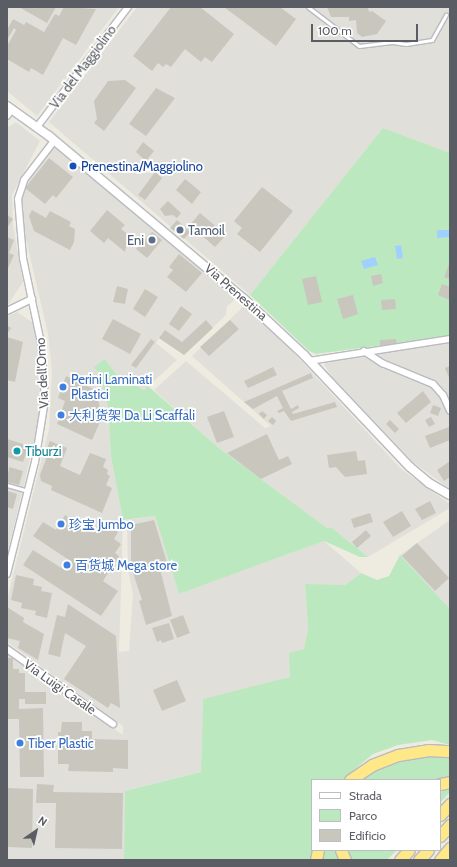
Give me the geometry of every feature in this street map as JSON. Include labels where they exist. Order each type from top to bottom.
[{"type":"highway","points":[[351,779],[367,768],[398,754],[428,750],[450,751]]},
{"type":"highway","points":[[441,814],[450,804]]},
{"type":"highway","points":[[441,835],[450,824]]},
{"type":"highway","points":[[440,860],[450,848]]},
{"type":"highway","points":[[400,860],[408,851]]},
{"type":"highway","points":[[419,860],[427,851]]},
{"type":"main road","name":"Via Prenestina","points":[[9,107],[37,127],[244,299],[309,361],[410,467],[429,483],[450,495]]},
{"type":"street","name":"Via del Maggiolino","points":[[37,127],[128,7]]},
{"type":"street","points":[[7,116],[9,107]]},
{"type":"street","name":"Via dell'Omo","points":[[7,574],[40,441],[45,400],[44,363],[38,325],[26,277],[19,224],[19,192],[24,180],[54,141]]},
{"type":"street","points":[[9,309],[32,299]]},
{"type":"street","points":[[309,361],[364,351],[450,339]]},
{"type":"street","points":[[364,351],[382,363],[433,384],[443,395],[450,412]]},
{"type":"street","name":"Via Luigi Casale","points":[[7,649],[113,724]]},
{"type":"lane","points":[[308,7],[359,46],[392,42],[406,44],[432,40],[446,15]]},
{"type":"lane","points":[[7,485],[28,492]]},
{"type":"shaded area","points":[[7,7],[119,7],[37,116],[7,91]]},
{"type":"shaded area","points":[[137,7],[450,7],[450,153],[383,128],[250,295],[49,122]]},
{"type":"shaded area","points":[[16,122],[40,141],[12,195],[13,226],[23,282],[7,306],[7,128]]},
{"type":"shaded area","points":[[54,147],[237,298],[227,306],[226,315],[184,355],[159,338],[156,343],[177,360],[144,390],[116,374],[105,359],[100,375],[108,407],[111,456],[123,520],[119,652],[129,651],[133,594],[128,569],[127,520],[155,516],[179,594],[324,541],[361,573],[345,585],[305,585],[308,628],[304,649],[290,679],[203,699],[201,772],[125,791],[124,860],[7,860],[7,654],[123,735],[123,726],[7,642],[7,600],[49,429],[52,371],[48,334],[24,231],[20,201],[25,183]]},
{"type":"shaded area","points":[[245,305],[292,351],[401,469],[450,504],[450,508],[368,557],[331,527],[327,528],[219,448],[154,390],[186,361],[265,428],[271,426],[192,356]]},
{"type":"shaded area","points":[[17,312],[35,324],[41,388],[38,426],[7,555],[7,317]]},
{"type":"shaded area","points":[[450,342],[450,489],[413,462],[332,377],[324,364],[327,361]]},
{"type":"shaded area","points":[[450,520],[450,609],[400,555]]},
{"type":"green space","points":[[383,128],[450,153],[450,336],[316,354],[309,351],[250,295]]},
{"type":"green space","points":[[105,359],[116,374],[144,390],[148,386],[219,448],[327,528],[331,527],[368,557],[360,557],[324,541],[179,594],[155,516],[123,520],[111,456],[108,407],[100,375],[94,367]]},
{"type":"green space","points":[[400,555],[450,609],[450,745],[432,740],[398,745],[373,754],[343,779],[311,779],[311,851],[313,851],[313,860],[124,860],[125,791],[201,772],[203,699],[290,677],[289,653],[304,649],[308,628],[305,584],[345,585],[361,573],[377,580],[389,576]]},
{"type":"green space","points":[[419,755],[450,755],[450,777],[441,780],[358,779],[381,765]]},
{"type":"green space","points":[[450,786],[450,792],[441,802],[441,789]]},
{"type":"green space","points":[[321,851],[337,851],[340,860],[320,860]]},
{"type":"green space","points":[[346,851],[396,851],[387,860],[351,860]]},
{"type":"water","points":[[437,230],[450,230],[450,237],[437,238]]},
{"type":"water","points":[[401,245],[403,258],[397,259],[395,246]]},
{"type":"water","points":[[375,257],[378,265],[364,269],[361,261]]},
{"type":"building","points":[[19,7],[56,7],[47,23]]},
{"type":"building","points":[[64,7],[96,9],[76,45],[63,38],[43,75],[31,68],[29,72],[7,59],[7,46],[16,30],[14,28],[7,40],[7,30],[13,19],[24,25],[26,22],[44,32],[55,14],[59,16]]},
{"type":"building","points":[[171,7],[200,7],[234,34],[212,62],[205,57],[201,62],[185,49],[171,67],[166,64],[163,67],[158,63],[152,71],[133,56]]},
{"type":"building","points":[[224,7],[280,7],[296,19],[276,46]]},
{"type":"building","points":[[327,7],[368,8],[369,12],[372,11],[386,21],[377,34],[362,37],[357,33],[356,20],[349,21],[349,17],[331,17]]},
{"type":"building","points":[[125,80],[136,88],[104,131],[94,123],[97,119],[94,101],[108,81]]},
{"type":"building","points":[[156,88],[175,98],[146,136],[129,124]]},
{"type":"building","points":[[143,142],[154,151],[146,161],[136,152]]},
{"type":"building","points":[[49,158],[73,177],[56,198],[53,195],[45,204],[25,188]]},
{"type":"building","points":[[155,172],[162,178],[145,200],[138,195]]},
{"type":"building","points":[[185,179],[201,192],[192,204],[176,190]]},
{"type":"building","points":[[262,187],[293,211],[260,252],[237,234],[242,228],[234,221]]},
{"type":"building","points":[[168,201],[181,213],[177,218],[173,215],[165,216],[160,209]]},
{"type":"building","points":[[32,210],[46,218],[50,211],[71,222],[69,226],[75,229],[74,242],[70,250],[34,231],[29,216]]},
{"type":"building","points":[[107,210],[125,225],[121,229],[129,235],[125,252],[108,238],[104,243],[90,231]]},
{"type":"building","points":[[200,213],[226,235],[215,247],[190,225]]},
{"type":"building","points":[[7,215],[13,219],[7,228]]},
{"type":"building","name":"Tamoil","points":[[177,220],[190,232],[184,239],[170,228]]},
{"type":"building","points":[[152,232],[162,240],[147,258],[136,249]]},
{"type":"building","points":[[7,237],[14,240],[9,253],[14,255],[7,270]]},
{"type":"building","points":[[179,254],[202,273],[186,292],[167,277],[173,270],[169,267]]},
{"type":"building","points":[[450,262],[450,279],[444,277]]},
{"type":"building","points":[[381,274],[383,283],[373,286],[371,276]]},
{"type":"building","points":[[316,276],[322,302],[308,305],[302,279]]},
{"type":"building","points":[[442,284],[450,287],[450,300],[438,295]]},
{"type":"building","points":[[117,286],[128,289],[125,304],[113,302]]},
{"type":"building","points":[[145,289],[158,297],[145,317],[133,309]]},
{"type":"building","points":[[353,295],[358,314],[343,319],[337,299]]},
{"type":"building","points":[[395,299],[396,309],[382,310],[381,300]]},
{"type":"building","points":[[181,306],[192,314],[179,331],[169,324]]},
{"type":"building","points":[[113,319],[141,334],[130,354],[102,339]]},
{"type":"building","points":[[206,320],[213,328],[184,355],[159,338],[165,330],[182,342]]},
{"type":"building","points":[[230,320],[239,329],[209,356],[200,347]]},
{"type":"building","points":[[7,325],[11,328],[7,334]]},
{"type":"building","points":[[7,337],[23,342],[15,382],[7,380]]},
{"type":"building","points":[[151,339],[155,342],[136,368],[131,365]]},
{"type":"building","points":[[396,339],[397,345],[380,347],[380,340]]},
{"type":"building","points":[[450,366],[450,380],[445,368]]},
{"type":"building","points":[[273,367],[277,375],[248,388],[244,381]]},
{"type":"building","points":[[311,373],[313,378],[282,391],[291,409],[298,405],[299,408],[292,412],[293,414],[335,402],[337,407],[291,421],[284,411],[279,413],[277,411],[283,408],[277,396],[253,409],[244,402]]},
{"type":"building","points":[[66,376],[96,390],[102,417],[92,440],[57,424],[65,401],[58,398]]},
{"type":"building","points":[[423,391],[431,402],[406,423],[397,413]]},
{"type":"building","points":[[433,405],[441,408],[438,416],[430,413]]},
{"type":"building","points":[[224,411],[234,437],[217,443],[207,417]]},
{"type":"building","points":[[262,411],[267,415],[264,419],[259,414]]},
{"type":"building","points":[[272,417],[276,421],[273,425],[268,421]]},
{"type":"building","points":[[431,417],[435,424],[429,427],[425,420]]},
{"type":"building","points":[[390,420],[399,429],[395,433],[386,424]]},
{"type":"building","points":[[449,427],[450,440],[430,448],[425,436]]},
{"type":"building","points":[[267,434],[279,460],[288,456],[292,464],[261,479],[227,453]]},
{"type":"building","name":"Tiburzi","points":[[7,439],[29,446],[23,462],[7,457]]},
{"type":"building","points":[[50,441],[67,448],[60,466],[80,475],[90,453],[106,459],[103,467],[108,470],[107,474],[110,476],[106,485],[112,488],[102,513],[51,490],[52,486],[41,481],[40,475],[48,454],[45,453]]},
{"type":"building","points":[[356,451],[358,461],[365,460],[367,474],[345,477],[336,467],[329,468],[327,455]]},
{"type":"building","points":[[450,461],[450,477],[444,481],[437,470]]},
{"type":"building","points":[[9,467],[23,471],[19,485],[7,482]]},
{"type":"building","points":[[7,491],[17,494],[13,509],[7,507]]},
{"type":"building","points":[[430,501],[436,513],[422,520],[415,509]]},
{"type":"building","points":[[402,511],[411,526],[393,537],[383,522]]},
{"type":"building","points":[[370,513],[373,522],[354,528],[351,519]]},
{"type":"building","points":[[65,515],[93,533],[101,521],[118,532],[114,539],[121,544],[115,553],[119,556],[103,581],[118,591],[101,616],[23,565],[33,550],[63,569],[69,560],[33,536],[43,522],[56,530]]},
{"type":"building","points":[[154,520],[168,566],[160,569],[172,616],[146,625],[139,601],[142,600],[131,567],[131,525]]},
{"type":"building","points":[[366,530],[371,536],[357,548],[352,542]]},
{"type":"building","points":[[417,543],[449,578],[435,591],[402,556]]},
{"type":"building","points":[[16,575],[34,579],[33,585],[42,587],[41,591],[52,593],[47,618],[35,615],[36,611],[21,608],[22,603],[11,600]]},
{"type":"building","points":[[68,604],[116,636],[120,708],[111,703],[108,708],[64,679],[86,646],[65,633],[60,657],[48,654],[57,615],[65,617]]},
{"type":"building","points":[[7,607],[24,618],[23,622],[44,634],[38,660],[18,648],[20,641],[7,638]]},
{"type":"building","points":[[183,615],[190,633],[177,638],[170,620]]},
{"type":"building","points":[[169,623],[174,639],[162,643],[161,640],[157,642],[152,628]]},
{"type":"building","points":[[7,658],[13,658],[13,669],[19,669],[19,673],[25,673],[25,692],[46,692],[46,704],[25,704],[25,699],[19,699],[19,709],[43,708],[44,777],[20,777],[19,719],[7,719]]},
{"type":"building","points":[[177,680],[186,701],[162,711],[153,690]]},
{"type":"building","points":[[62,722],[82,722],[82,731],[92,731],[92,739],[128,740],[128,769],[113,768],[113,772],[68,771],[69,764],[58,764],[58,732],[61,732]]},
{"type":"building","points":[[37,784],[54,785],[53,792],[123,793],[122,849],[55,848],[56,803],[36,803]]},
{"type":"building","points":[[7,788],[33,789],[32,848],[7,847]]},
{"type":"place","name":"Prenestina/Maggiolino","points":[[73,166]]},
{"type":"place","name":"Tamoil","points":[[180,230]]},
{"type":"place","name":"Eni","points":[[152,240]]},
{"type":"place","name":"Perini Laminati Plastici","points":[[63,387]]},
{"type":"place","name":"大利货架 Da Li Scaffali","points":[[61,415]]},
{"type":"place","name":"Tiburzi","points":[[17,451]]},
{"type":"place","name":"珍宝 Jumbo","points":[[61,524]]},
{"type":"place","name":"百货城 Mega store","points":[[67,565]]},
{"type":"place","name":"Tiber Plastic","points":[[20,743]]}]
